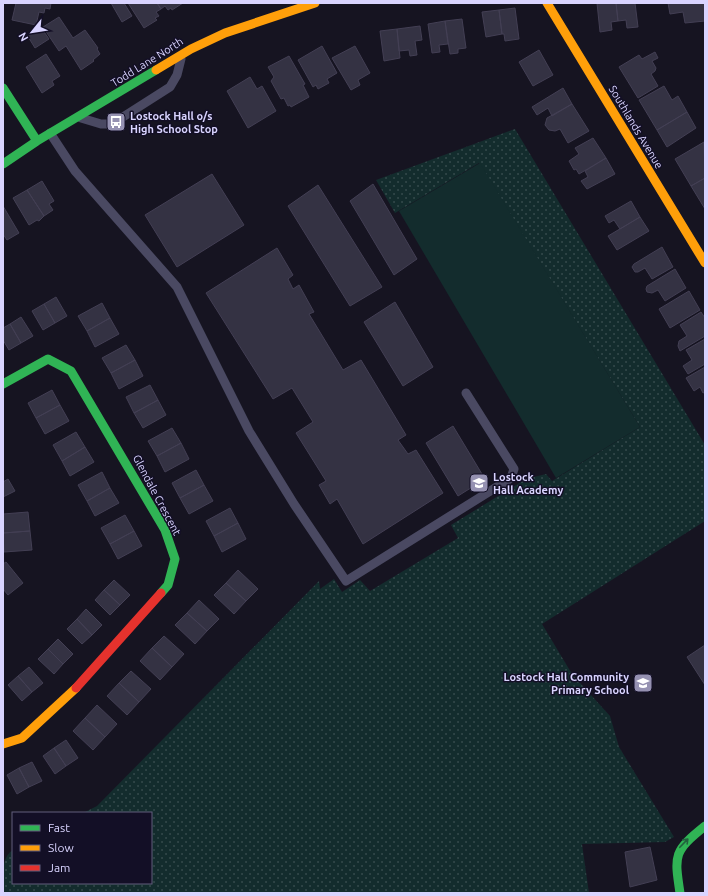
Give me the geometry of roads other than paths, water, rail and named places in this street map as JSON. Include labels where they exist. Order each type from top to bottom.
[{"type":"street","name":"Todd Lane North","points":[[3,164],[50,133],[183,54],[224,32],[315,3]]},
{"type":"street","name":"Southlands Avenue","points":[[546,3],[705,263]]},
{"type":"street","points":[[3,88],[37,141]]},
{"type":"street","name":"Glendale Crescent","points":[[3,384],[48,359],[71,371],[165,530],[175,560],[168,585],[66,699],[22,738],[3,744]]},
{"type":"street","points":[[680,893],[675,857],[681,845],[705,826]]},
{"type":"lane","points":[[78,117],[101,124],[112,124],[170,88],[177,75],[183,54]]},
{"type":"lane","points":[[50,133],[75,171],[177,287],[249,431],[294,504],[346,581],[504,484],[511,478],[514,469],[466,393]]},
{"type":"place","name":"Lostock Hall o/s High School Stop","points":[[116,122]]},
{"type":"place","name":"Lostock Hall Academy","points":[[479,483]]},
{"type":"place","name":"Lostock Hall Community Primary School","points":[[643,683]]}]
